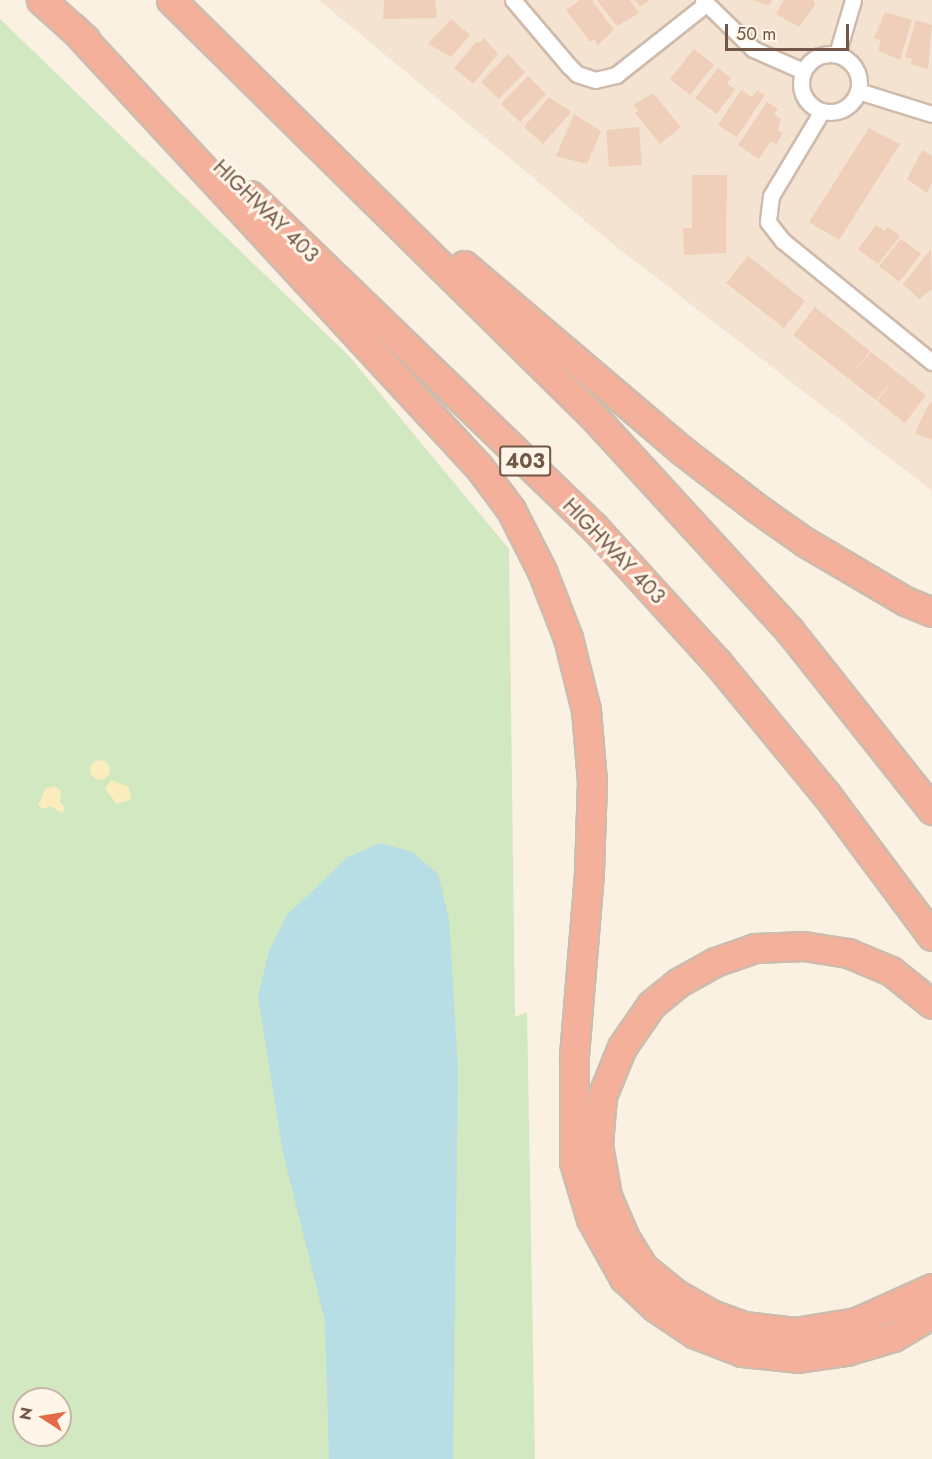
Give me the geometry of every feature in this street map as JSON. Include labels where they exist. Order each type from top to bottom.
[{"type":"highway","name":"403","points":[[41,0],[73,28]]},
{"type":"highway","points":[[171,0],[609,434],[789,630],[932,810]]},
{"type":"highway","name":"HIGHWAY 403","points":[[73,28],[594,527],[717,662],[826,794],[932,936]]},
{"type":"highway","points":[[73,28],[479,467],[511,510],[542,571],[568,638],[583,700],[592,781],[589,873],[574,1056],[574,1162],[591,1219],[624,1278],[655,1307],[695,1334],[742,1352],[798,1358],[846,1351],[893,1337],[932,1314]]},
{"type":"highway","points":[[335,160],[758,509],[805,542],[905,601],[932,612]]},
{"type":"highway","points":[[932,1004],[891,971],[848,952],[804,946],[755,948],[715,962],[679,982],[651,1005],[622,1047],[602,1096],[598,1145],[607,1196],[625,1238],[644,1268],[676,1294],[711,1314],[744,1326],[795,1332],[856,1322],[932,1288]]},
{"type":"street","points":[[513,0],[569,66],[578,74],[595,80],[616,75],[704,2],[753,49],[803,71]]},
{"type":"street","points":[[837,54],[853,0]]},
{"type":"street","points":[[837,54],[853,64],[860,81],[858,91],[848,106],[822,111],[806,100],[802,91],[803,71],[813,58],[837,54]]},
{"type":"street","points":[[858,91],[932,114]]},
{"type":"street","points":[[822,111],[771,196],[768,222],[783,241],[932,362]]},
{"type":"shaded area","points":[[319,0],[932,0],[932,491],[613,244]]},
{"type":"green space","points":[[0,19],[349,356],[509,549],[515,1017],[527,1012],[535,1459],[0,1459]]},
{"type":"sand","points":[[100,760],[107,763],[110,770],[107,777],[100,780],[93,777],[90,770],[93,763]]},
{"type":"sand","points":[[111,780],[129,787],[131,800],[117,804],[105,789]]},
{"type":"sand","points":[[55,786],[61,791],[60,802],[65,808],[62,813],[51,806],[43,809],[38,805],[46,788]]},
{"type":"water","points":[[380,843],[412,852],[438,874],[449,919],[458,1069],[453,1459],[329,1459],[325,1321],[283,1153],[258,996],[269,951],[287,915],[348,857]]},
{"type":"building","points":[[384,0],[435,0],[437,18],[383,19]]},
{"type":"building","points":[[580,0],[592,0],[614,30],[598,45],[594,39],[590,42],[566,10]]},
{"type":"building","points":[[597,0],[630,0],[639,13],[617,26]]},
{"type":"building","points":[[634,0],[650,0],[641,7]]},
{"type":"building","points":[[754,0],[772,0],[768,6]]},
{"type":"building","points":[[784,0],[814,0],[815,5],[799,27],[776,14]]},
{"type":"building","points":[[885,12],[912,20],[900,60],[878,51],[881,40],[874,38]]},
{"type":"building","points":[[451,19],[470,35],[451,57],[428,44]]},
{"type":"building","points":[[916,20],[932,25],[928,69],[911,64],[912,59],[905,57]]},
{"type":"building","points":[[484,38],[498,54],[473,84],[454,68],[477,41],[479,43]]},
{"type":"building","points":[[694,49],[714,65],[690,95],[670,79]]},
{"type":"building","points":[[508,54],[525,72],[499,99],[481,82]]},
{"type":"building","points":[[718,68],[731,78],[727,83],[735,89],[717,114],[695,98]]},
{"type":"building","points":[[528,76],[546,94],[520,122],[501,104]]},
{"type":"building","points":[[741,90],[752,97],[757,90],[765,95],[737,137],[718,125]]},
{"type":"building","points":[[653,93],[681,127],[660,144],[635,113],[638,110],[633,105]]},
{"type":"building","points":[[549,97],[571,112],[543,144],[524,127]]},
{"type":"building","points":[[767,102],[778,109],[774,114],[781,119],[778,130],[783,133],[776,145],[771,141],[759,159],[738,145]]},
{"type":"building","points":[[574,114],[601,131],[587,164],[556,156]]},
{"type":"building","points":[[639,127],[642,165],[609,167],[606,130]]},
{"type":"building","points":[[869,128],[900,144],[839,240],[809,222]]},
{"type":"building","points":[[922,150],[932,156],[932,183],[927,193],[907,179]]},
{"type":"building","points":[[692,175],[727,175],[726,253],[684,255],[683,228],[692,228]]},
{"type":"building","points":[[876,225],[885,231],[888,227],[900,236],[878,264],[858,249]]},
{"type":"building","points":[[901,239],[921,254],[899,282],[879,266]]},
{"type":"building","points":[[931,249],[932,289],[919,299],[903,284]]},
{"type":"building","points":[[748,256],[805,301],[784,328],[726,283]]},
{"type":"building","points":[[815,307],[870,351],[855,371],[871,352],[926,395],[905,423],[877,401],[896,376],[876,400],[793,335]]},
{"type":"building","points":[[930,402],[932,403],[932,440],[915,433]]}]
